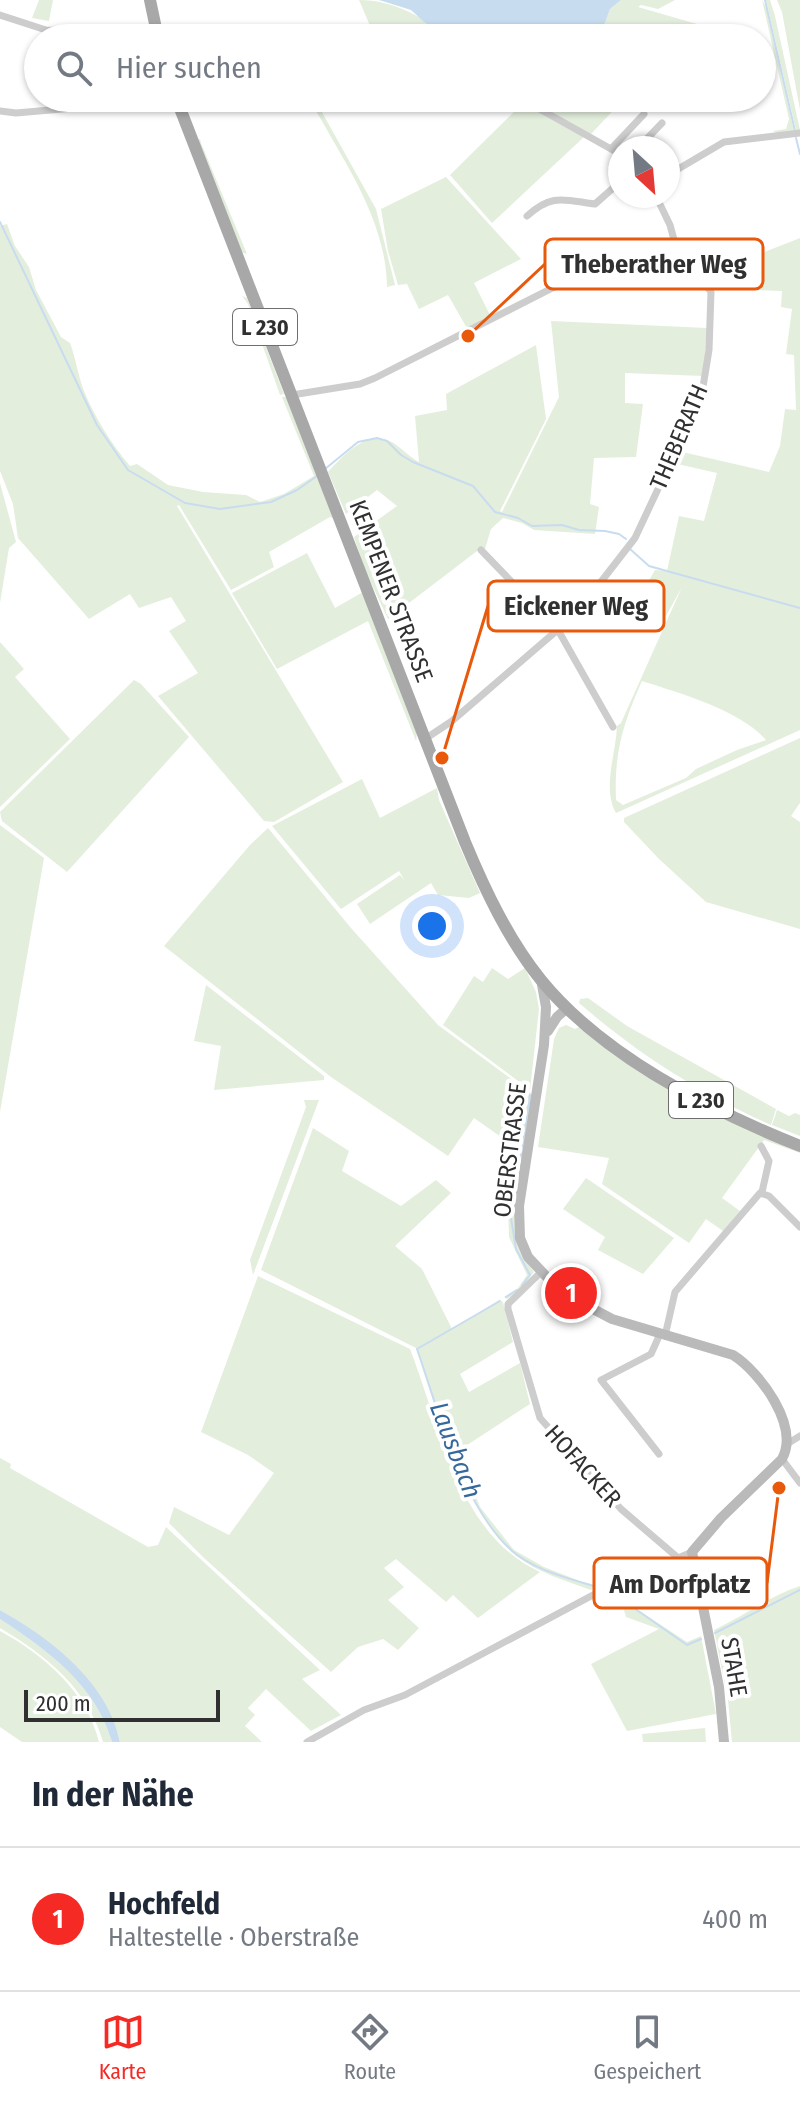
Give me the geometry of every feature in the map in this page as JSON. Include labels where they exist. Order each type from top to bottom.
[{"type":"main road","points":[[150,0],[155,24]]},
{"type":"main road","name":"KEMPENER STRASSE","points":[[181,112],[474,864],[507,928],[541,979],[564,1004],[623,1052],[668,1082],[751,1125],[800,1146]]},
{"type":"street","points":[[0,15],[28,24]]},
{"type":"street","points":[[0,111],[27,112]]},
{"type":"street","points":[[545,112],[608,147]]},
{"type":"street","points":[[623,136],[644,114]]},
{"type":"street","points":[[650,136],[662,123]]},
{"type":"street","points":[[680,168],[724,142],[797,133]]},
{"type":"street","points":[[527,216],[550,200],[595,204],[608,193]]},
{"type":"street","name":"THEBERATH","points":[[425,739],[452,721],[576,614],[629,546],[696,408],[706,368],[711,292],[698,274],[679,258],[662,208]]},
{"type":"street","points":[[292,395],[360,384],[375,378],[578,275],[592,272],[629,273],[672,265],[679,258]]},
{"type":"street","points":[[481,550],[558,630],[613,727]]},
{"type":"street","name":"OBERSTRASSE","points":[[541,979],[546,1023],[544,1045],[519,1206],[520,1238],[528,1257],[561,1292],[612,1319],[727,1353],[749,1367],[762,1381],[779,1410],[787,1444]]},
{"type":"street","points":[[546,1023],[552,1010],[564,1004]]},
{"type":"street","points":[[544,1045],[550,1026],[564,1004]]},
{"type":"street","points":[[659,1454],[601,1380],[651,1354],[662,1335],[675,1292],[762,1192],[769,1161],[761,1146]]},
{"type":"street","points":[[762,1192],[800,1227]]},
{"type":"street","name":"HOFACKER","points":[[540,1273],[508,1304],[540,1418],[621,1509],[677,1557]]},
{"type":"street","points":[[307,1742],[364,1710],[405,1695],[593,1595],[692,1552],[721,1518],[782,1459],[787,1444],[800,1436]]},
{"type":"street","points":[[782,1459],[800,1483]]},
{"type":"street","name":"STAHE","points":[[692,1552],[719,1687],[724,1742]]},
{"type":"green space","points":[[39,0],[53,0],[49,21],[32,18]]},
{"type":"green space","points":[[359,0],[397,7],[430,24],[369,24]]},
{"type":"green space","points":[[621,0],[675,0],[658,9],[638,7],[697,24],[604,24],[610,9]]},
{"type":"green space","points":[[762,0],[767,9],[770,24],[767,24]]},
{"type":"green space","points":[[766,0],[770,0],[775,16],[800,130],[796,130],[776,43],[776,24],[772,24]]},
{"type":"green space","points":[[777,0],[800,0],[800,110],[782,12]]},
{"type":"green space","points":[[776,50],[794,131],[773,131],[786,129],[789,119]]},
{"type":"green space","points":[[317,112],[322,112],[376,209],[395,285],[387,287],[379,236],[347,166]]},
{"type":"green space","points":[[514,112],[541,112],[584,137],[492,223],[450,175]]},
{"type":"green space","points":[[548,112],[612,112],[590,135]]},
{"type":"green space","points":[[200,139],[247,254],[240,252],[197,140]]},
{"type":"green space","points":[[446,177],[521,259],[474,283],[491,317],[468,330],[448,295],[419,309],[407,284],[398,285],[381,209]]},
{"type":"green space","points":[[7,224],[15,246],[29,267],[36,290],[61,337],[70,343],[93,410],[130,466],[137,464],[168,485],[203,492],[246,495],[260,502],[284,494],[314,476],[282,397],[287,397],[333,518],[269,552],[274,567],[231,590],[177,506],[343,782],[274,822],[264,821],[158,696],[198,673],[169,631],[186,621],[171,597],[139,608],[130,594],[89,619],[18,538],[13,504],[0,471],[0,226]]},
{"type":"green space","points":[[800,238],[800,730],[616,813],[610,782],[617,726],[682,587],[666,616],[660,614],[641,627],[634,627],[631,623],[648,610],[649,603],[640,596],[655,570],[667,571],[679,516],[704,521],[717,473],[673,463],[678,451],[769,472],[780,446],[785,409],[796,410],[794,355],[786,354],[792,309],[781,307],[782,291],[729,289],[728,279],[748,272],[744,260]],"holes":[[[642,681],[725,711],[755,729],[766,740],[737,750],[696,769],[686,778],[623,805],[616,800],[618,753]]]},
{"type":"green space","points":[[242,296],[247,298],[284,394],[280,395],[248,304]]},
{"type":"green space","points":[[551,321],[708,328],[703,376],[625,373],[625,403],[643,404],[636,457],[594,458],[590,504],[599,507],[595,534],[534,530],[503,518],[491,529],[485,549],[481,548],[388,619],[365,570],[354,537],[397,506],[377,490],[346,514],[328,472],[354,447],[379,438],[391,442],[419,462],[415,416],[447,410],[446,394],[536,345],[546,419],[502,512],[559,397]]},
{"type":"green space","points":[[0,483],[16,542],[9,548],[0,603]]},
{"type":"green space","points":[[307,553],[335,608],[363,592],[417,733],[416,741],[368,621],[277,669],[232,593]]},
{"type":"green space","points":[[0,642],[24,669],[15,677],[70,739],[0,807]]},
{"type":"green space","points":[[134,680],[189,737],[67,872],[2,821],[0,812]]},
{"type":"green space","points":[[800,738],[800,803],[791,816],[800,822],[800,929],[706,902],[624,822],[624,818]]},
{"type":"green space","points":[[362,779],[380,818],[437,788],[439,800],[480,893],[469,898],[438,895],[431,883],[370,924],[357,904],[400,875],[405,881],[399,871],[341,909],[272,826]]},
{"type":"green space","points":[[0,825],[44,858],[0,1112]]},
{"type":"green space","points":[[268,828],[351,928],[438,1025],[533,1095],[521,1166],[516,1165],[518,1149],[474,1118],[448,1156],[331,1077],[164,946]]},
{"type":"green space","points":[[492,968],[508,979],[525,968],[536,992],[539,1009],[530,1090],[443,1025],[474,976],[483,982]]},
{"type":"green space","points":[[206,985],[324,1076],[324,1080],[214,1090],[221,1046],[194,1041]]},
{"type":"green space","points":[[588,998],[627,1026],[776,1109],[771,1125],[719,1100],[647,1056],[579,1003],[580,999]]},
{"type":"green space","points":[[566,1025],[575,1029],[581,1026],[592,1036],[800,1148],[800,1153],[764,1140],[722,1198],[740,1211],[723,1231],[706,1219],[689,1243],[602,1184],[609,1158],[538,1147],[554,1039],[559,1028]]},
{"type":"green space","points":[[304,1100],[319,1100],[253,1275],[250,1260],[306,1107]]},
{"type":"green space","points":[[777,1110],[789,1116],[795,1113],[800,1115],[800,1136],[772,1125]]},
{"type":"green space","points":[[313,1128],[349,1151],[342,1171],[401,1206],[436,1180],[451,1193],[395,1246],[422,1269],[452,1329],[499,1300],[503,1302],[513,1342],[460,1374],[469,1392],[520,1363],[530,1404],[458,1451],[480,1507],[514,1550],[544,1567],[595,1587],[591,1590],[535,1568],[500,1540],[484,1517],[455,1461],[416,1348],[261,1270]]},
{"type":"green space","points":[[586,1178],[674,1238],[643,1274],[598,1250],[605,1237],[563,1209]]},
{"type":"green space","points":[[508,1205],[514,1206],[527,1262],[534,1272],[518,1292],[507,1299],[504,1297],[518,1288],[527,1275],[509,1237]]},
{"type":"green space","points":[[258,1276],[410,1349],[443,1444],[471,1505],[489,1532],[512,1555],[540,1572],[478,1618],[453,1595],[446,1602],[396,1559],[384,1568],[404,1587],[388,1600],[419,1628],[398,1650],[383,1639],[358,1647],[331,1672],[169,1523],[174,1507],[229,1535],[274,1473],[248,1455],[201,1432]]},
{"type":"green space","points":[[0,1458],[11,1464],[10,1468],[148,1547],[158,1545],[166,1527],[320,1670],[302,1679],[341,1715],[311,1731],[266,1689],[248,1708],[255,1715],[245,1726],[262,1742],[120,1742],[108,1712],[72,1664],[46,1640],[0,1610]]},
{"type":"green space","points":[[800,1586],[800,1742],[732,1742],[728,1700],[714,1630]]},
{"type":"green space","points":[[619,1590],[629,1604],[687,1642],[701,1636],[716,1714],[627,1731],[591,1664],[659,1629],[626,1617],[622,1603],[610,1595]]},
{"type":"green space","points":[[0,1619],[52,1657],[82,1686],[104,1721],[112,1742],[103,1742],[87,1706],[63,1675],[0,1628]]},
{"type":"green space","points":[[0,1631],[32,1651],[62,1677],[85,1707],[99,1742],[22,1742],[0,1727]]},
{"type":"green space","points":[[705,1728],[706,1742],[643,1742],[642,1734]]},
{"type":"water","points":[[379,0],[621,0],[610,9],[604,24],[428,24],[411,10]]},
{"type":"water","points":[[0,1610],[57,1648],[90,1681],[113,1720],[120,1742],[112,1742],[104,1721],[82,1686],[52,1657],[0,1619]]},
{"type":"waterway","points":[[765,0],[770,24]]},
{"type":"waterway","points":[[776,48],[795,131]]},
{"type":"waterway","points":[[796,138],[800,154]]},
{"type":"waterway","points":[[0,222],[97,425],[128,470],[185,503],[220,509],[271,502],[317,476]]},
{"type":"waterway","points":[[325,469],[358,442],[377,438],[387,441],[413,462],[473,486],[495,512],[518,518],[532,526],[562,525],[619,534],[626,539]]},
{"type":"waterway","points":[[630,549],[649,566],[800,608]]},
{"type":"waterway","name":"Lausbach","points":[[516,1188],[530,1095]]},
{"type":"waterway","name":"Lausbach","points":[[511,1218],[516,1249],[530,1275],[522,1285]]},
{"type":"waterway","name":"Lausbach","points":[[506,1297],[517,1290]]},
{"type":"waterway","name":"Lausbach","points":[[500,1301],[417,1349],[453,1455],[478,1507],[493,1530],[510,1549],[528,1562],[594,1586]]},
{"type":"waterway","name":"Lausbach","points":[[715,1633],[800,1590]]},
{"type":"waterway","name":"Lausbach","points":[[611,1592],[687,1645],[701,1639]]},
{"type":"place","name":"Theberather Weg","points":[[468,336]]},
{"type":"place","name":"Eickener Weg","points":[[442,758]]},
{"type":"place","name":"Hochfeld","points":[[571,1293]]},
{"type":"place","name":"Am Dorfplatz","points":[[779,1488]]}]
